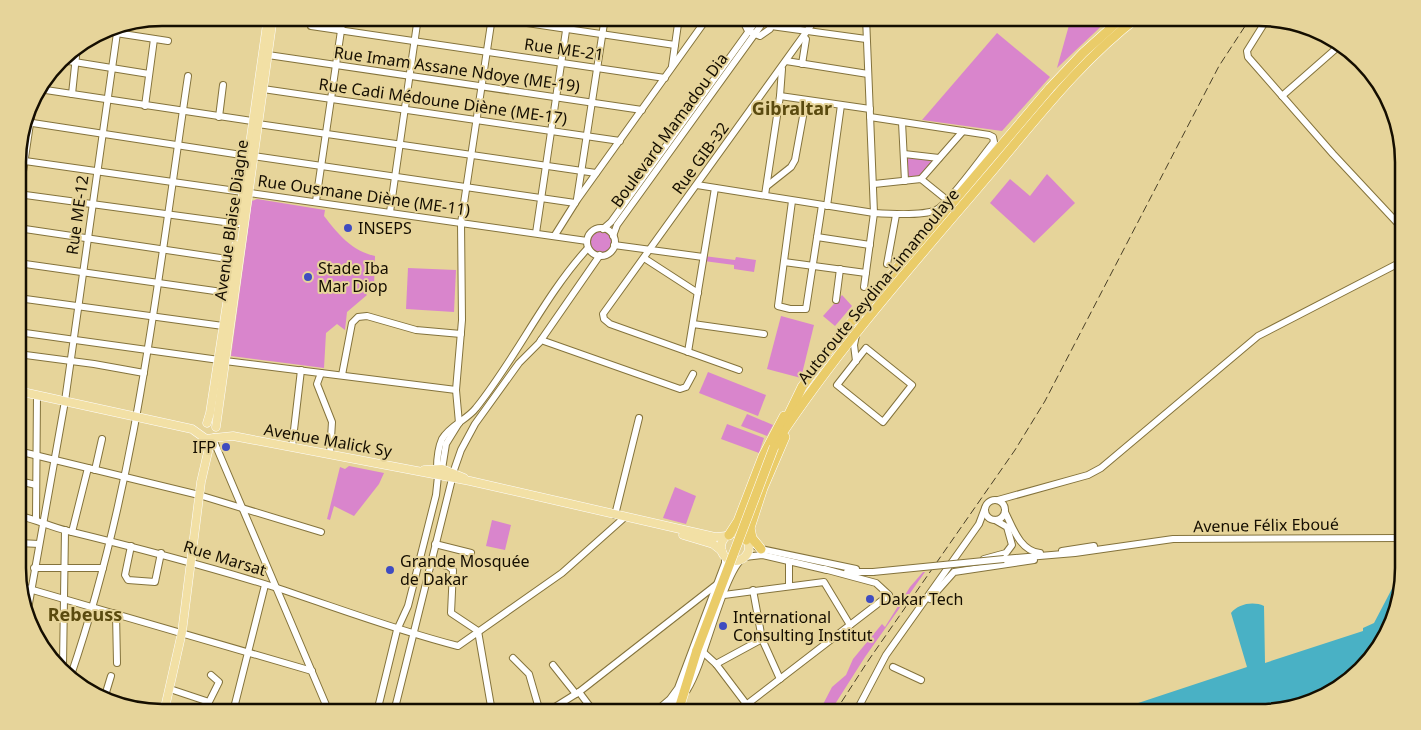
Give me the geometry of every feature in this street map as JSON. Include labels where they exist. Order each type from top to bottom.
[{"type":"highway","name":"Autoroute Seydina-Limamoulaye","points":[[680,704],[775,444],[819,362],[845,328],[1040,100],[1083,53],[1114,26]]},
{"type":"highway","name":"Autoroute Seydina-Limamoulaye","points":[[796,405],[857,330],[1070,80],[1113,37],[1127,26]]},
{"type":"highway","points":[[746,540],[754,512],[796,405]]},
{"type":"highway","points":[[728,535],[738,520],[772,436],[796,405]]},
{"type":"highway","points":[[754,512],[750,534],[762,549]]},
{"type":"main road","name":"Avenue Blaise Diagne","points":[[246,192],[239,224],[224,326],[222,360],[216,427],[209,438],[201,429],[210,413],[222,360],[246,192],[251,156],[267,27]]},
{"type":"main road","name":"Avenue Blaise Diagne","points":[[255,122],[263,90],[272,27]]},
{"type":"main road","points":[[26,393],[192,429],[209,438],[199,494],[182,632],[166,704]]},
{"type":"main road","name":"Avenue Malick Sy","points":[[205,424],[212,423],[233,436]]},
{"type":"main road","points":[[192,429],[205,424]]},
{"type":"main road","name":"Avenue Malick Sy","points":[[209,438],[233,436],[419,471],[439,471]]},
{"type":"main road","points":[[439,471],[470,481],[648,523],[708,542],[734,561],[744,557],[748,549],[746,540],[739,534],[715,537],[662,524],[648,523]]},
{"type":"main road","points":[[723,554],[722,544],[728,535]]},
{"type":"street","points":[[748,26],[751,34],[765,35],[772,26]]},
{"type":"street","name":"Boulevard Mamadou Dia","points":[[613,236],[617,225],[755,26]]},
{"type":"street","name":"Boulevard Mamadou Dia","points":[[604,229],[619,212],[759,26]]},
{"type":"street","points":[[780,26],[866,39]]},
{"type":"street","name":"Rue GIB-32","points":[[688,352],[610,324],[604,319],[603,314],[812,26]]},
{"type":"street","points":[[864,286],[874,213],[866,26]]},
{"type":"street","points":[[1263,26],[1247,54],[1282,96],[1395,221]]},
{"type":"street","name":"Rue ME-21","points":[[316,27],[665,78]]},
{"type":"street","points":[[316,201],[342,27]]},
{"type":"street","points":[[390,212],[417,27]]},
{"type":"street","points":[[459,423],[456,390],[461,334],[461,223],[487,53],[489,27]]},
{"type":"street","points":[[550,27],[675,45]]},
{"type":"street","points":[[576,202],[603,27]]},
{"type":"street","points":[[672,69],[678,27]]},
{"type":"street","points":[[554,236],[596,173],[702,27]]},
{"type":"street","points":[[536,233],[566,29]]},
{"type":"street","name":"Rue ME-12","points":[[29,596],[65,401],[117,33]]},
{"type":"street","points":[[118,33],[168,42]]},
{"type":"street","points":[[802,64],[806,39],[804,37]]},
{"type":"street","points":[[145,106],[154,38]]},
{"type":"street","points":[[1282,96],[1335,49]]},
{"type":"street","name":"Rue Imam Assane Ndoye (ME-19)","points":[[268,55],[642,110]]},
{"type":"street","points":[[72,94],[76,57]]},
{"type":"street","points":[[71,61],[149,74]]},
{"type":"street","points":[[786,61],[868,74]]},
{"type":"street","points":[[765,196],[778,112],[782,68]]},
{"type":"street","points":[[73,670],[93,607],[138,417],[188,76]]},
{"type":"street","points":[[219,117],[223,85]]},
{"type":"street","points":[[47,90],[326,134],[596,173]]},
{"type":"street","name":"Rue Cadi Médoune Diène (ME-17)","points":[[263,90],[331,98],[620,141]]},
{"type":"street","points":[[780,96],[870,109]]},
{"type":"street","points":[[767,186],[791,167],[795,160],[806,100]]},
{"type":"street","points":[[792,201],[778,306],[790,309],[806,309],[841,105]]},
{"type":"street","points":[[752,108],[778,112]]},
{"type":"street","points":[[697,185],[874,213],[896,215],[936,210],[947,200],[994,142],[993,136],[989,135],[870,117]]},
{"type":"street","points":[[902,122],[905,181]]},
{"type":"street","points":[[32,124],[576,202]]},
{"type":"street","points":[[874,184],[922,179],[962,131]]},
{"type":"street","points":[[904,154],[939,158]]},
{"type":"street","name":"Rue Ousmane Diène (ME-11)","points":[[27,161],[536,233],[554,236],[590,247]]},
{"type":"street","points":[[922,179],[947,200]]},
{"type":"street","points":[[715,188],[688,352],[739,370]]},
{"type":"street","points":[[27,195],[239,224]]},
{"type":"street","points":[[887,264],[896,215]]},
{"type":"street","points":[[27,229],[234,260]]},
{"type":"street","points":[[379,704],[397,630],[408,606],[436,495],[439,471],[446,444],[459,423],[475,409],[510,362],[523,337],[590,247],[592,231],[604,229],[613,236],[614,245],[608,254],[600,256],[541,340],[519,364],[476,424],[461,450],[452,476],[396,704]]},
{"type":"street","points":[[817,237],[870,245]]},
{"type":"street","points":[[614,245],[703,258]]},
{"type":"street","points":[[590,247],[600,256]]},
{"type":"street","points":[[644,258],[698,294]]},
{"type":"street","points":[[784,262],[866,273]]},
{"type":"street","points":[[27,264],[229,293]]},
{"type":"street","points":[[860,703],[878,668],[979,524],[989,501],[1088,475],[1102,468],[1236,352],[1258,336],[1395,265]]},
{"type":"street","points":[[836,300],[840,269]]},
{"type":"street","points":[[27,299],[224,326]]},
{"type":"street","points":[[342,376],[352,323],[358,317],[370,317],[420,331],[461,334]]},
{"type":"street","points":[[693,324],[764,334]]},
{"type":"street","points":[[856,360],[866,348],[912,385],[883,422],[837,385],[856,360],[854,345],[857,330]]},
{"type":"street","points":[[27,333],[456,390]]},
{"type":"street","points":[[541,340],[680,389],[686,386],[693,374]]},
{"type":"street","points":[[27,355],[70,360],[144,373]]},
{"type":"street","points":[[292,447],[301,370]]},
{"type":"street","points":[[321,372],[317,384],[333,427],[330,454]]},
{"type":"street","points":[[26,517],[36,519],[37,395]]},
{"type":"street","points":[[616,515],[639,418]]},
{"type":"street","points":[[209,438],[242,508],[326,704]]},
{"type":"street","points":[[95,470],[102,439]]},
{"type":"street","points":[[26,453],[199,494],[321,532]]},
{"type":"street","points":[[61,659],[65,568],[69,531],[88,468]]},
{"type":"street","points":[[26,482],[36,485]]},
{"type":"street","points":[[979,524],[1002,517],[1012,495]]},
{"type":"street","points":[[998,500],[1023,546],[1030,551],[1041,553]]},
{"type":"street","points":[[985,508],[986,515],[1007,527],[1012,545],[1003,557]]},
{"type":"street","points":[[478,631],[562,573],[625,517]]},
{"type":"street","name":"Rue Marsat","points":[[36,519],[43,524],[190,561],[265,584],[397,630],[458,646],[478,631]]},
{"type":"street","name":"Avenue Félix Eboué","points":[[1021,557],[1041,553],[1173,539],[1395,538]]},
{"type":"street","points":[[746,540],[762,549],[857,571]]},
{"type":"street","points":[[26,544],[39,544]]},
{"type":"street","points":[[435,544],[471,553]]},
{"type":"street","name":"Avenue Félix Eboué","points":[[857,571],[905,570],[1003,557],[1075,554],[1128,544]]},
{"type":"street","points":[[1012,545],[1023,546]]},
{"type":"street","points":[[131,546],[125,575],[128,580],[155,582],[161,553]]},
{"type":"street","points":[[1021,557],[1023,546]]},
{"type":"street","points":[[666,704],[678,688],[725,563],[723,554]]},
{"type":"street","points":[[947,568],[954,572],[1075,554]]},
{"type":"street","points":[[680,704],[704,653],[735,565],[744,557],[762,555],[824,569],[876,583],[889,595],[749,703]]},
{"type":"street","points":[[430,562],[448,566],[453,570],[451,613],[478,631],[491,704]]},
{"type":"street","points":[[789,562],[789,585]]},
{"type":"street","points":[[34,568],[103,568]]},
{"type":"street","points":[[824,569],[857,571]]},
{"type":"street","points":[[827,584],[834,572]]},
{"type":"street","points":[[914,615],[954,572]]},
{"type":"street","points":[[724,595],[820,582],[827,584],[850,625]]},
{"type":"street","points":[[235,704],[265,584]]},
{"type":"street","points":[[561,704],[578,693],[716,585]]},
{"type":"street","points":[[30,590],[116,613],[312,671]]},
{"type":"street","points":[[753,590],[762,639],[780,679]]},
{"type":"street","points":[[116,613],[117,663]]},
{"type":"street","points":[[716,664],[762,639]]},
{"type":"street","points":[[704,653],[716,664],[746,703]]},
{"type":"street","points":[[512,658],[529,674],[538,704]]},
{"type":"street","points":[[553,665],[587,704]]},
{"type":"street","points":[[68,666],[74,666]]},
{"type":"street","points":[[893,667],[921,680]]},
{"type":"street","points":[[170,689],[209,702],[219,682],[211,675]]},
{"type":"street","points":[[106,692],[111,676]]},
{"type":"street","points":[[671,704],[687,681]]},
{"type":"shaded area","points":[[1069,26],[1101,26],[1057,68]]},
{"type":"shaded area","points":[[997,33],[1050,77],[1002,131],[922,120]]},
{"type":"shaded area","points":[[905,156],[936,160],[921,177],[907,179]]},
{"type":"shaded area","points":[[1047,174],[1075,203],[1034,243],[990,203],[1010,179],[1030,196]]},
{"type":"shaded area","name":"Stade Iba Mar Diop","points":[[257,199],[325,210],[324,216],[346,241],[359,250],[375,256],[374,287],[368,285],[365,293],[367,295],[347,312],[345,330],[337,324],[326,333],[324,368],[231,356],[252,201]]},
{"type":"shaded area","points":[[601,230],[610,233],[613,242],[610,251],[601,254],[592,251],[589,242],[592,233]]},
{"type":"shaded area","points":[[704,256],[735,260],[736,257],[756,260],[754,272],[734,269],[734,265],[704,261]]},
{"type":"shaded area","points":[[408,268],[456,270],[454,312],[406,309]]},
{"type":"shaded area","points":[[842,295],[852,306],[835,326],[823,316]]},
{"type":"shaded area","points":[[781,316],[814,325],[801,378],[767,369]]},
{"type":"shaded area","points":[[708,372],[766,395],[758,416],[699,393]]},
{"type":"shaded area","points":[[747,414],[773,425],[767,436],[741,426]]},
{"type":"shaded area","points":[[727,424],[764,438],[759,453],[721,439]]},
{"type":"shaded area","points":[[349,466],[384,473],[379,484],[354,516],[334,506],[330,520],[327,519],[340,467],[345,469]]},
{"type":"shaded area","points":[[675,487],[696,496],[686,524],[663,518]]},
{"type":"shaded area","points":[[492,520],[511,525],[505,550],[486,546]]},
{"type":"shaded area","points":[[925,572],[865,657],[835,703],[823,703],[832,687],[846,675],[853,659],[882,624],[885,627],[910,587]]},
{"type":"water","points":[[1393,587],[1388,612],[1381,628],[1361,658],[1335,681],[1303,697],[1268,703],[1138,703],[1247,667],[1231,613],[1238,607],[1251,604],[1264,606],[1265,663],[1363,631],[1363,628],[1374,623]]},
{"type":"railway","points":[[841,703],[1015,450],[1045,401],[1219,66],[1245,26]]},
{"type":"place","name":"INSEPS","points":[[348,228]]},
{"type":"place","name":"Stade Iba Mar Diop","points":[[308,277]]},
{"type":"place","name":"IFP","points":[[226,447]]},
{"type":"place","name":"Grande Mosquée de Dakar","points":[[390,570]]},
{"type":"place","name":"Dakar Tech","points":[[870,599]]},
{"type":"place","name":"International Consulting Institut","points":[[723,626]]},
{"type":"district","name":"Gibraltar","points":[[792,108]]},
{"type":"district","name":"Rebeuss","points":[[85,614]]}]
